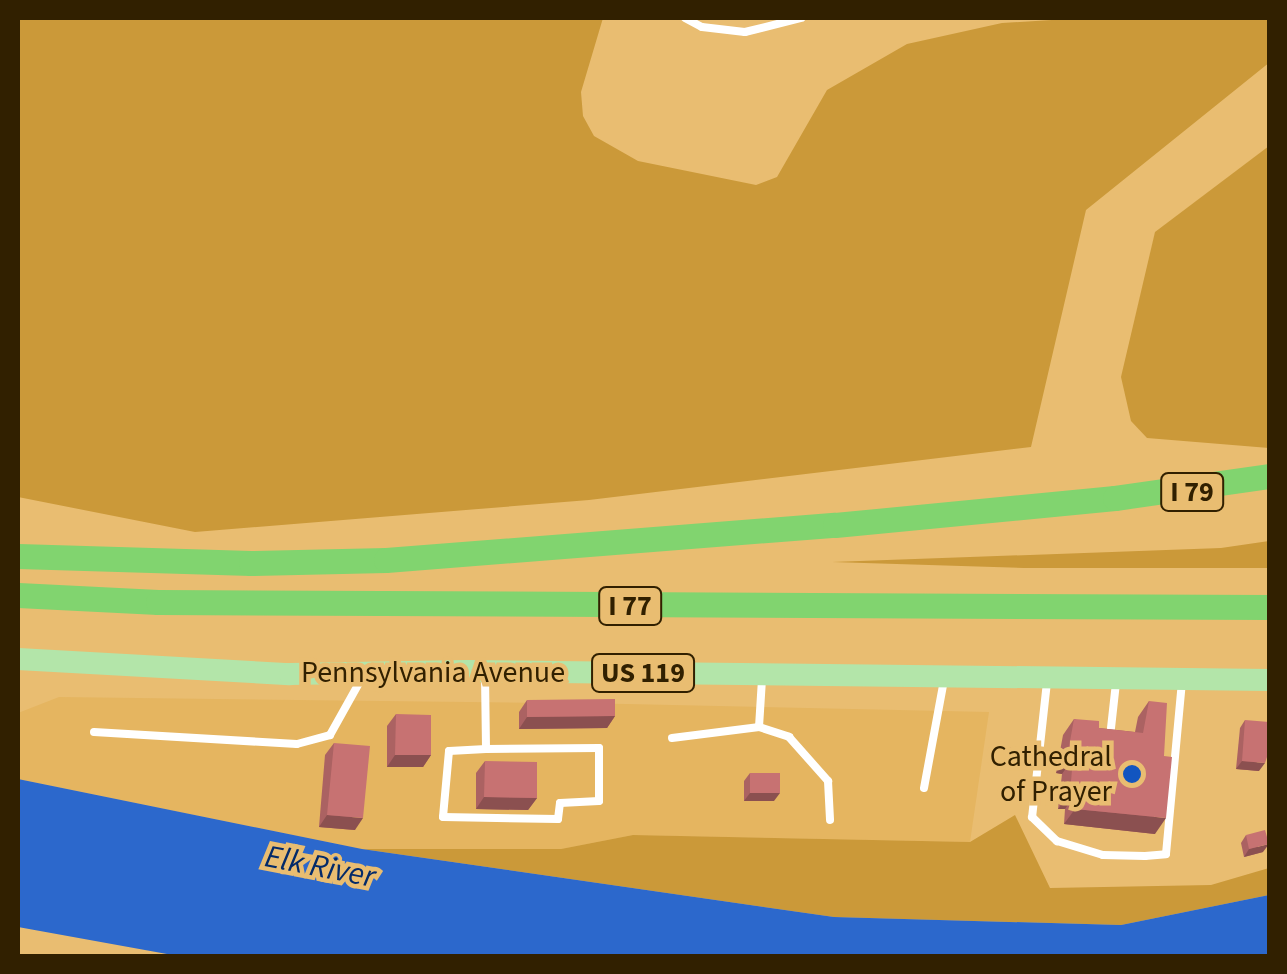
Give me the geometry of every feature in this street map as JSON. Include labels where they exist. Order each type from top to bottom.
[{"type":"highway","name":"I 77","points":[[18,556],[251,563],[386,560],[834,525],[1114,498],[1270,476]]},
{"type":"highway","name":"I 79","points":[[1114,498],[1270,486]]},
{"type":"highway","name":"I 77","points":[[18,595],[194,602],[1270,609]]},
{"type":"main road","name":"Pennsylvania Avenue","points":[[18,659],[290,674],[485,671],[1270,680]]},
{"type":"lane","points":[[684,18],[702,28],[745,32],[801,18]]},
{"type":"lane","points":[[485,671],[486,749]]},
{"type":"lane","points":[[94,732],[298,744],[330,735],[365,672]]},
{"type":"lane","points":[[759,727],[762,674]]},
{"type":"lane","points":[[924,788],[944,676]]},
{"type":"lane","points":[[1048,678],[1032,817],[1057,841],[1103,854],[1146,856],[1166,854],[1182,679]]},
{"type":"lane","points":[[1111,728],[1116,678]]},
{"type":"lane","points":[[672,738],[759,727],[789,737],[828,781],[830,820]]},
{"type":"lane","points":[[599,748],[600,801],[560,803],[558,819],[443,817],[449,750],[486,749],[599,748]]},
{"type":"shaded area","points":[[18,18],[603,18],[581,92],[583,116],[594,136],[638,161],[756,185],[777,177],[827,90],[907,44],[1002,23],[1083,18],[1269,18],[1270,62],[1086,210],[1031,447],[589,500],[195,532],[18,497]]},
{"type":"shaded area","points":[[1269,146],[1269,448],[1147,438],[1131,421],[1121,377],[1155,232]]},
{"type":"shaded area","points":[[1269,541],[1269,568],[1024,568],[832,562],[1221,548]]},
{"type":"shaded area","points":[[59,697],[989,712],[970,842],[633,835],[561,849],[362,849],[18,779],[18,713]]},
{"type":"shaded area","points":[[1015,815],[1050,888],[1211,885],[1269,868],[1269,895],[1121,925],[834,917],[362,849],[561,849],[633,835],[970,842]]},
{"type":"water","name":"Elk River","points":[[18,779],[362,849],[834,917],[1121,925],[1269,895],[1269,956],[178,956],[18,927]]},
{"type":"building","points":[[615,699],[615,716],[527,717],[527,700]]},
{"type":"building","name":"Cathedral of Prayer","points":[[1149,701],[1167,703],[1164,756],[1172,757],[1166,818],[1075,809],[1076,793],[1070,793],[1073,758],[1067,758],[1074,719],[1099,721],[1099,728],[1143,733]]},
{"type":"building","points":[[396,714],[431,715],[431,755],[395,755]]},
{"type":"building","points":[[1245,720],[1269,722],[1270,748],[1265,763],[1242,761]]},
{"type":"building","points":[[334,743],[370,746],[363,818],[327,815]]},
{"type":"building","points":[[1009,747],[1021,749],[1019,764],[1006,762]]},
{"type":"building","points":[[485,761],[537,762],[537,798],[484,797]]},
{"type":"building","points":[[750,773],[780,773],[780,793],[750,793]]},
{"type":"building","points":[[1265,830],[1269,844],[1249,849],[1246,835]]},
{"type":"place","name":"Cathedral of Prayer","points":[[1132,774]]}]
